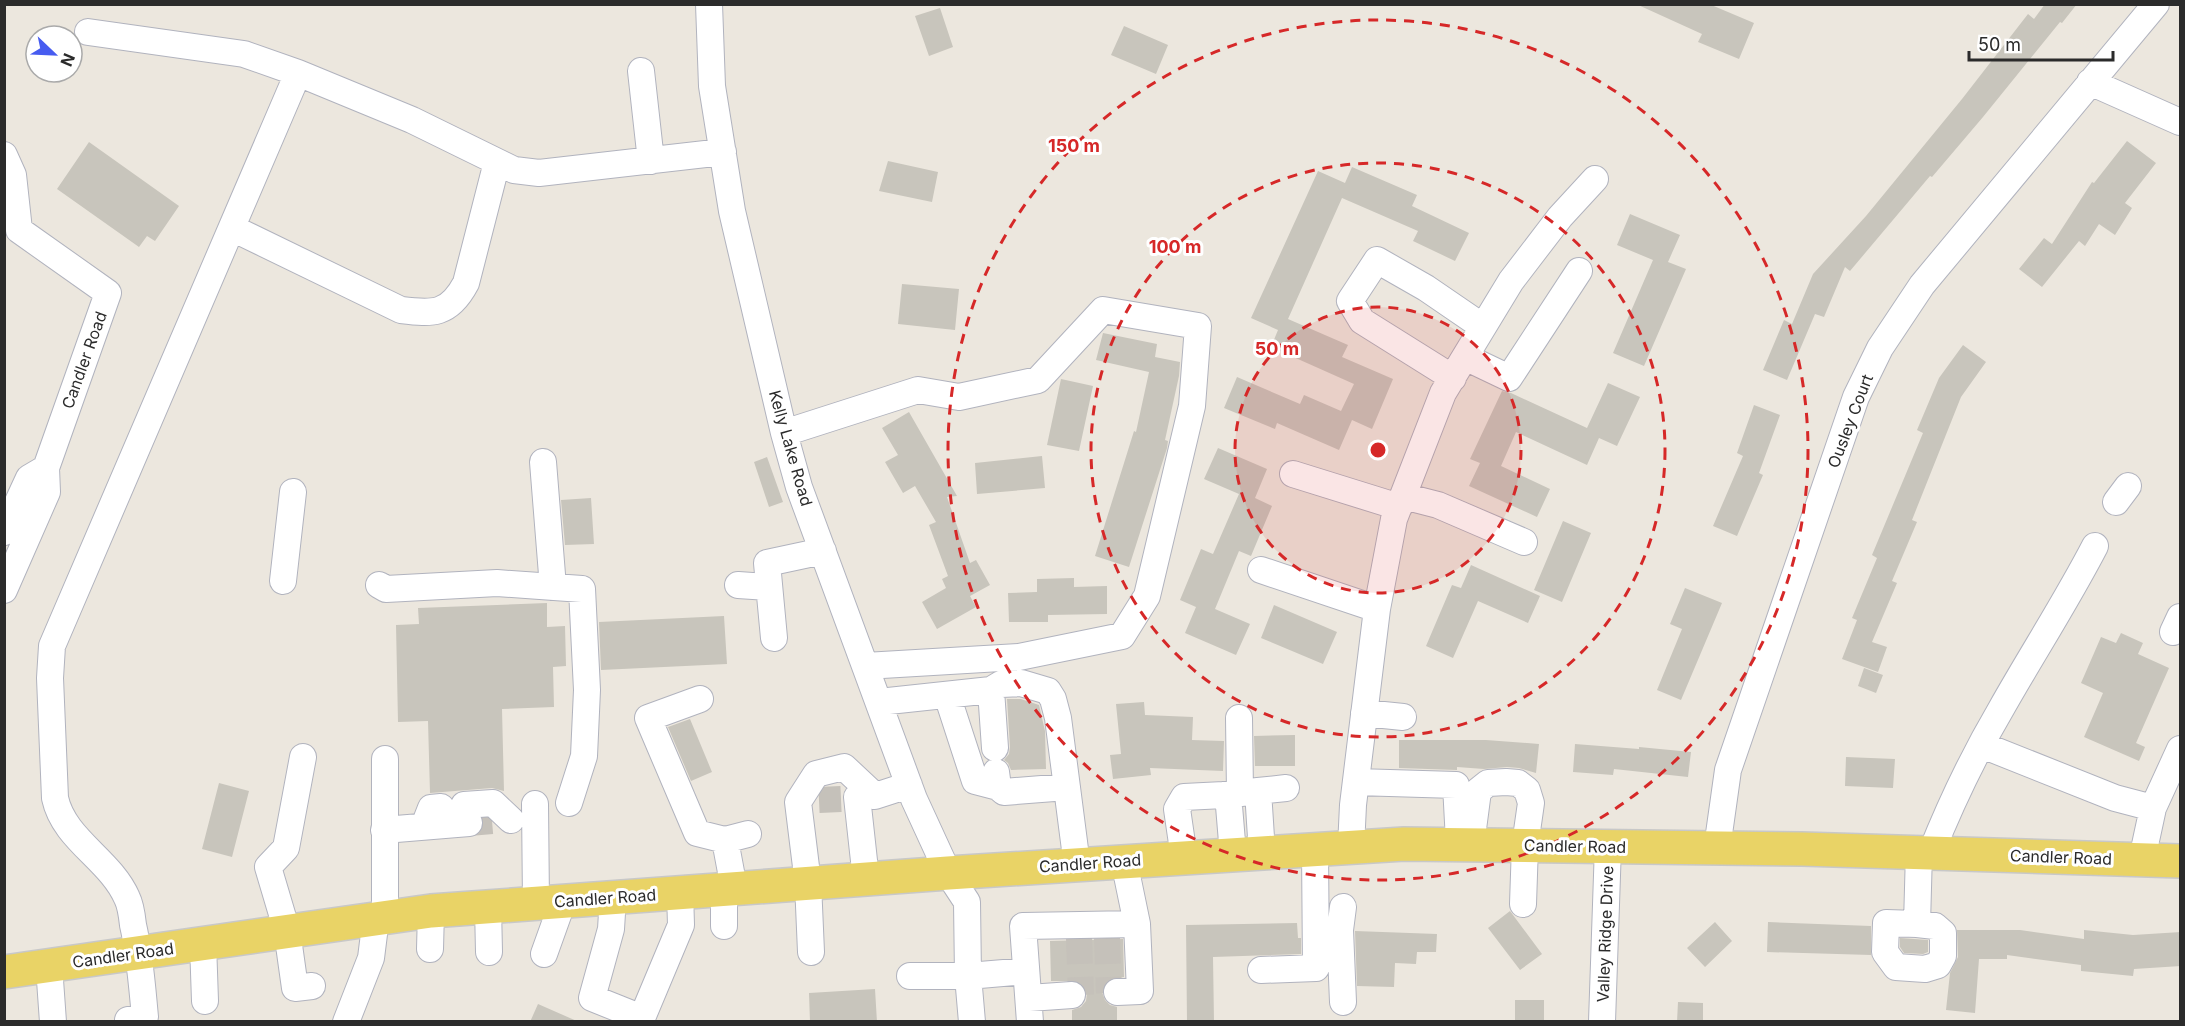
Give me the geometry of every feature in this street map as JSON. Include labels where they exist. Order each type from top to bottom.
[{"type":"main road","name":"Candler Road","points":[[4,972],[431,911],[948,873],[1404,844],[1717,848],[2181,861]]},
{"type":"street","name":"Kelly Lake Road","points":[[709,4],[712,86],[732,211],[784,433],[799,487],[909,785],[948,873],[967,902],[972,1022]]},
{"type":"street","name":"Ousley Court","points":[[1717,848],[1728,770],[1861,387],[1880,348],[1922,285],[2156,4]]},
{"type":"street","points":[[88,32],[244,54],[298,73],[412,120],[514,170],[539,174],[723,152]]},
{"type":"street","points":[[641,71],[651,161]]},
{"type":"street","points":[[128,1020],[145,1017],[139,952],[128,899],[118,882],[68,827],[58,812],[55,798],[50,678],[52,646],[298,73]]},
{"type":"street","points":[[2090,82],[2181,122]]},
{"type":"street","name":"Candler Road","points":[[4,154],[13,175],[12,232],[108,293],[46,468],[47,492],[4,590]]},
{"type":"street","points":[[232,228],[401,310],[424,313],[440,311],[459,297],[466,283],[497,162]]},
{"type":"street","points":[[1351,847],[1356,782],[1377,609],[1394,519],[1443,393],[1512,281],[1560,217],[1595,179]]},
{"type":"street","points":[[1483,327],[1426,288],[1377,260],[1350,302],[1362,321],[1459,367],[1509,378],[1579,271]]},
{"type":"street","points":[[784,433],[918,390],[959,397],[1038,380],[1103,310],[1198,326],[1192,406],[1147,596],[1122,636],[1019,657],[865,666]]},
{"type":"street","points":[[543,462],[553,587]]},
{"type":"street","name":"Candler Road","points":[[4,532],[29,478],[46,468]]},
{"type":"street","points":[[1293,474],[1401,502],[1438,505],[1524,542]]},
{"type":"street","points":[[283,581],[293,492]]},
{"type":"street","points":[[1917,924],[1925,853],[2000,710],[2072,590],[2095,546]]},
{"type":"street","points":[[774,638],[767,563],[823,550]]},
{"type":"street","points":[[1261,570],[1377,609]]},
{"type":"street","points":[[379,585],[386,589],[497,583],[582,589],[587,690],[584,756],[568,802]]},
{"type":"street","points":[[738,585],[769,586]]},
{"type":"street","points":[[879,702],[991,690],[1002,684],[1022,683],[1048,691],[1053,699],[1058,718],[1077,865]]},
{"type":"street","points":[[991,690],[996,769],[1004,792],[1067,787]]},
{"type":"street","points":[[947,695],[975,781],[996,769]]},
{"type":"street","points":[[700,699],[648,718],[697,833],[736,837],[724,926]]},
{"type":"street","points":[[1364,713],[1403,717]]},
{"type":"street","points":[[1239,718],[1241,793],[1229,806],[1247,854]]},
{"type":"street","points":[[1982,745],[2115,798],[2154,808]]},
{"type":"street","points":[[2142,859],[2154,808],[2181,749]]},
{"type":"street","points":[[303,757],[286,848],[268,867],[287,931],[295,988],[312,986]]},
{"type":"street","points":[[346,1022],[371,958],[380,917],[385,759]]},
{"type":"street","points":[[1356,782],[1456,785],[1466,844]]},
{"type":"street","points":[[1466,844],[1478,791],[1488,783],[1506,782],[1518,783],[1527,790],[1531,803],[1526,845],[1524,904]]},
{"type":"street","points":[[838,799],[909,785]]},
{"type":"street","points":[[1184,857],[1177,809],[1184,797],[1286,788]]},
{"type":"street","points":[[838,799],[866,879]]},
{"type":"street","points":[[811,952],[808,883],[838,799]]},
{"type":"street","points":[[384,830],[424,826],[492,814],[549,902],[544,954]]},
{"type":"street","name":"Valley Ridge Drive","points":[[1602,1022],[1608,846]]},
{"type":"street","points":[[1261,970],[1316,968],[1315,850]]},
{"type":"street","points":[[1117,992],[1140,991],[1137,924],[1124,861]]},
{"type":"street","points":[[613,897],[611,929],[592,998],[642,1018],[681,925],[680,892]]},
{"type":"street","points":[[1316,908],[1350,906],[1340,930],[1343,1002]]},
{"type":"street","points":[[488,907],[489,952]]},
{"type":"street","points":[[430,949],[431,911]]},
{"type":"street","points":[[1071,995],[1029,1010],[1023,926],[1078,932],[1106,931],[1137,924]]},
{"type":"street","points":[[202,943],[206,1001]]},
{"type":"street","points":[[49,966],[53,1022]]},
{"type":"street","points":[[910,976],[969,976],[1026,971]]},
{"type":"building","points":[[1636,4],[1709,4],[1754,23],[1739,59],[1698,42],[1702,34]]},
{"type":"building","points":[[2045,4],[2077,4],[1850,271],[1845,267],[1824,317],[1815,314],[1787,380],[1763,370],[1784,320],[1792,324],[1813,274],[1866,216],[2028,14],[2034,19]]},
{"type":"building","points":[[940,8],[953,47],[929,56],[915,16]]},
{"type":"building","points":[[1124,26],[1168,45],[1156,74],[1111,55]]},
{"type":"building","points":[[2127,141],[2156,163],[2125,203],[2132,208],[2115,235],[2099,224],[2085,246],[2079,241],[2042,287],[2019,269],[2044,238],[2052,244],[2092,182],[2094,183]]},
{"type":"building","points":[[89,142],[179,206],[155,241],[147,236],[139,247],[57,189]]},
{"type":"building","points":[[888,161],[938,172],[932,202],[879,191]]},
{"type":"building","points":[[1352,167],[1417,195],[1412,206],[1469,233],[1455,261],[1413,241],[1418,231],[1342,198],[1288,319],[1348,345],[1342,357],[1393,379],[1372,429],[1352,420],[1339,450],[1277,423],[1275,429],[1224,408],[1237,377],[1300,404],[1304,395],[1341,411],[1354,384],[1271,347],[1278,330],[1251,318],[1318,171],[1345,183]]},
{"type":"building","points":[[1630,214],[1680,235],[1668,262],[1686,269],[1644,366],[1613,353],[1653,260],[1617,245]]},
{"type":"building","points":[[902,284],[959,289],[955,330],[898,324]]},
{"type":"building","points":[[1103,333],[1157,344],[1155,357],[1180,362],[1165,440],[1168,441],[1167,448],[1129,567],[1095,556],[1134,431],[1136,432],[1149,372],[1096,360]]},
{"type":"building","points":[[1963,345],[1986,362],[1961,397],[1912,520],[1917,522],[1892,581],[1897,583],[1872,642],[1887,647],[1878,672],[1842,659],[1857,620],[1852,618],[1877,558],[1872,555],[1923,433],[1917,430],[1939,378]]},
{"type":"building","points":[[1061,379],[1093,386],[1079,451],[1047,445]]},
{"type":"building","points":[[1608,383],[1640,397],[1617,446],[1599,438],[1587,465],[1516,432],[1501,466],[1550,489],[1537,517],[1469,486],[1480,463],[1470,459],[1502,391],[1587,428]]},
{"type":"building","points":[[1754,405],[1780,415],[1759,473],[1763,475],[1737,536],[1713,526],[1743,456],[1737,453]]},
{"type":"building","points":[[909,412],[957,496],[947,497],[970,563],[976,560],[990,585],[970,596],[976,607],[937,629],[922,602],[946,588],[942,579],[948,576],[929,525],[936,522],[915,486],[903,493],[885,462],[898,455],[882,428]]},
{"type":"building","points":[[1218,448],[1267,469],[1255,498],[1272,506],[1251,556],[1239,551],[1215,609],[1250,624],[1236,655],[1185,633],[1196,607],[1180,600],[1201,549],[1213,554],[1239,494],[1204,479]]},
{"type":"building","points":[[1042,456],[1045,488],[977,494],[975,463]]},
{"type":"building","points":[[767,457],[783,502],[769,507],[754,462]]},
{"type":"building","points":[[591,498],[594,544],[565,545],[561,500]]},
{"type":"building","points":[[1563,521],[1591,533],[1562,602],[1534,590]]},
{"type":"building","points":[[1471,565],[1540,596],[1528,623],[1478,601],[1453,658],[1426,646],[1452,585],[1461,588]]},
{"type":"building","points":[[1074,578],[1074,587],[1107,586],[1107,614],[1048,615],[1048,622],[1009,622],[1008,593],[1037,592],[1037,579]]},
{"type":"building","points":[[1685,588],[1722,603],[1681,700],[1657,690],[1682,629],[1670,624]]},
{"type":"building","points":[[547,603],[547,627],[565,626],[566,666],[553,667],[554,707],[502,709],[504,791],[492,788],[430,793],[428,721],[398,722],[396,625],[419,624],[418,608]]},
{"type":"building","points":[[1274,605],[1337,632],[1323,664],[1261,638]]},
{"type":"building","points":[[724,616],[727,664],[601,670],[599,622]]},
{"type":"building","points":[[2121,633],[2143,643],[2138,654],[2169,668],[2136,743],[2145,747],[2139,761],[2084,737],[2103,693],[2081,683],[2101,637],[2116,643]]},
{"type":"building","points":[[1864,668],[1883,675],[1876,693],[1858,686]]},
{"type":"building","points":[[1007,699],[1021,699],[1039,705],[1045,731],[1046,769],[1011,770],[1004,760],[1009,754],[1010,747]]},
{"type":"building","points":[[1144,702],[1145,715],[1193,717],[1192,740],[1224,741],[1223,771],[1150,768],[1151,775],[1113,779],[1110,755],[1121,754],[1116,704]]},
{"type":"building","points":[[690,719],[712,772],[691,781],[668,727]]},
{"type":"building","points":[[1295,735],[1295,766],[1255,766],[1254,736]]},
{"type":"building","points":[[1399,740],[1486,740],[1539,744],[1536,773],[1507,767],[1484,769],[1457,767],[1457,770],[1399,768]]},
{"type":"building","points":[[1575,744],[1691,752],[1688,777],[1614,769],[1613,775],[1573,772]]},
{"type":"building","points":[[1846,757],[1895,759],[1893,788],[1845,786]]},
{"type":"building","points":[[219,783],[249,791],[232,857],[202,849]]},
{"type":"building","points":[[1510,911],[1542,954],[1520,970],[1488,928]]},
{"type":"building","points":[[1715,922],[1732,941],[1705,967],[1687,948]]},
{"type":"building","points":[[1768,922],[1871,926],[1871,955],[1767,952]]},
{"type":"building","points":[[1297,923],[1298,938],[1301,938],[1301,954],[1213,957],[1214,1022],[1187,1022],[1186,925]]},
{"type":"building","points":[[1957,930],[2020,930],[2084,939],[2084,930],[2133,935],[2181,932],[2181,966],[2134,969],[2133,976],[2081,971],[2081,965],[2007,955],[2007,959],[1979,959],[1975,1013],[1946,1010],[1950,973],[1958,957]]},
{"type":"building","points":[[1355,931],[1437,934],[1436,952],[1417,952],[1416,964],[1395,963],[1394,987],[1357,986]]},
{"type":"building","points":[[1900,938],[1928,940],[1928,952],[1904,953],[1900,947]]},
{"type":"building","points":[[1123,939],[1124,977],[1108,980],[1102,992],[1110,1005],[1117,1007],[1117,1022],[1072,1022],[1072,1010],[1081,1007],[1086,1001],[1087,993],[1078,981],[1051,981],[1050,941]]},
{"type":"building","points":[[875,989],[877,1022],[810,1022],[809,993]]},
{"type":"building","points":[[1515,1000],[1544,1000],[1544,1022],[1515,1022]]},
{"type":"building","points":[[1678,1002],[1703,1003],[1703,1022],[1677,1022]]},
{"type":"building","points":[[538,1004],[579,1022],[530,1022]]},
{"type":"tunnel","points":[[819,800],[841,799]]},
{"type":"tunnel","points":[[469,823],[492,821]]},
{"type":"tunnel","points":[[1079,938],[1081,995]]},
{"type":"tunnel","points":[[1107,938],[1109,993]]}]
